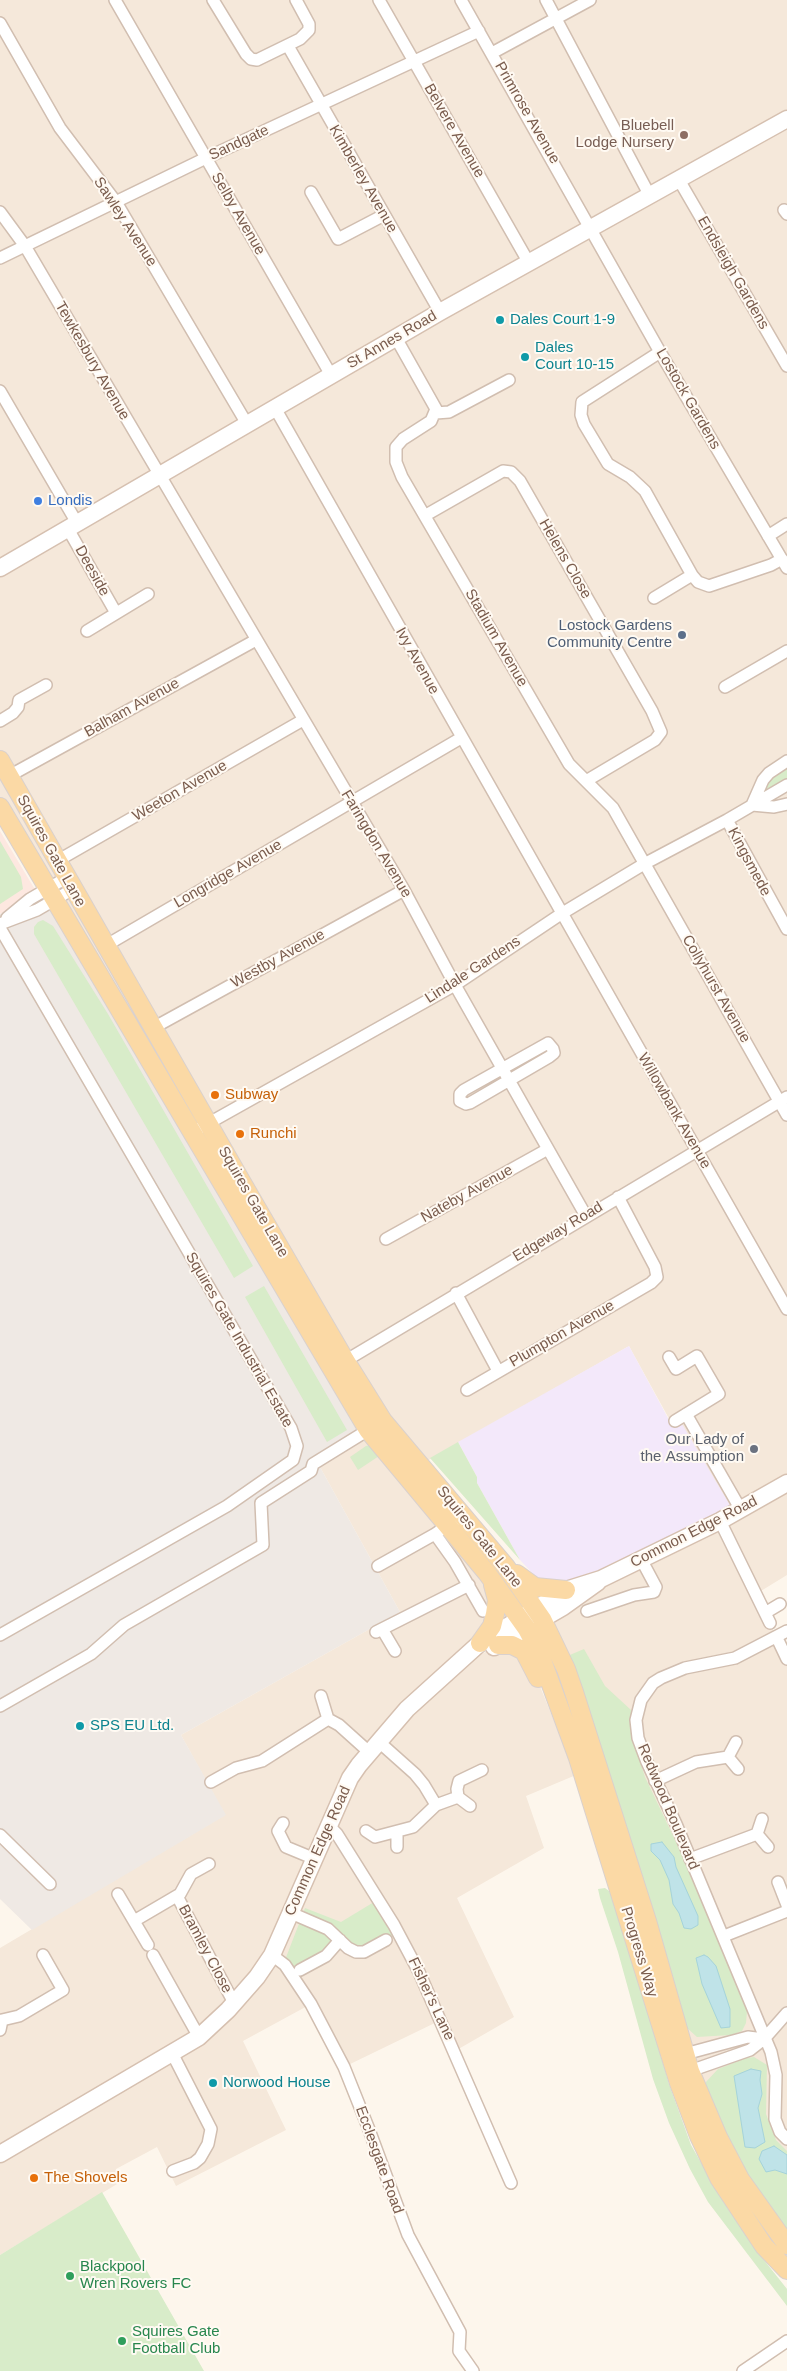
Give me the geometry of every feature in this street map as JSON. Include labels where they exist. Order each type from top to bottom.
[{"type":"main road","name":"St Annes Road","points":[[0,568],[440,312],[787,119]]},
{"type":"main road","name":"Squires Gate Lane","points":[[0,760],[153,1028],[201,1128]]},
{"type":"main road","name":"Squires Gate Lane","points":[[0,807],[52,894],[201,1128],[338,1365],[442,1530],[487,1573],[523,1623]]},
{"type":"main road","name":"Squires Gate Lane","points":[[376,1426],[463,1515],[506,1567],[539,1613]]},
{"type":"main road","name":"Common Edge Road","points":[[539,1613],[566,1590],[601,1579],[720,1521],[787,1483]]},
{"type":"main road","points":[[506,1567],[534,1587],[566,1590]]},
{"type":"main road","points":[[480,1644],[492,1626],[497,1600],[495,1589],[487,1573]]},
{"type":"main road","name":"Common Edge Road","points":[[0,2154],[198,2037],[234,2003],[257,1977],[272,1955],[350,1778],[374,1746],[408,1709],[480,1644],[539,1613],[582,1594],[601,1579]]},
{"type":"main road","name":"Progress Way","points":[[539,1613],[566,1669],[574,1692],[647,1921],[685,2058]]},
{"type":"main road","name":"Common Edge Road","points":[[447,1673],[498,1645],[523,1623]]},
{"type":"main road","name":"Progress Way","points":[[523,1623],[544,1662],[685,2058],[718,2137],[740,2179],[787,2245]]},
{"type":"main road","points":[[498,1645],[518,1647],[528,1657],[555,1711],[568,1727]]},
{"type":"main road","points":[[685,2058],[684,2081],[709,2143],[709,2157],[719,2178],[764,2246],[787,2270]]},
{"type":"street","name":"Selby Avenue","points":[[115,0],[331,375]]},
{"type":"street","points":[[213,0],[246,54],[251,59],[257,60],[288,46],[305,36],[309,30],[309,24],[296,0]]},
{"type":"street","name":"Belvere Avenue","points":[[378,0],[529,263]]},
{"type":"street","name":"Primrose Avenue","points":[[461,0],[592,228]]},
{"type":"street","points":[[546,0],[650,196]]},
{"type":"street","points":[[492,52],[590,0]]},
{"type":"street","name":"Sawley Avenue","points":[[0,24],[60,128],[116,202],[247,424]]},
{"type":"street","name":"Sandgate","points":[[0,258],[206,158],[479,31]]},
{"type":"street","name":"Kimberley Avenue","points":[[288,46],[440,312]]},
{"type":"street","name":"Endsleigh Gardens","points":[[680,180],[787,366]]},
{"type":"street","points":[[311,192],[338,239],[384,215]]},
{"type":"street","name":"Tewkesbury Avenue","points":[[0,212],[26,246],[159,476]]},
{"type":"street","name":"Lostock Gardens","points":[[592,228],[660,352],[784,563]]},
{"type":"street","points":[[396,338],[436,408],[436,413]]},
{"type":"street","points":[[660,352],[582,402],[581,415],[608,464],[630,477],[646,490],[692,575],[698,582],[709,586],[771,565],[784,563]]},
{"type":"street","name":"Stadium Avenue","points":[[509,380],[449,412],[436,413],[431,421],[400,441],[395,454],[402,477],[426,515],[569,764],[614,808],[644,864]]},
{"type":"street","name":"Deeside","points":[[0,391],[73,526],[116,613]]},
{"type":"street","name":"Ivy Avenue","points":[[275,408],[561,914]]},
{"type":"street","name":"Helens Close","points":[[426,515],[503,471],[511,472],[520,481],[652,711],[662,732],[655,740],[586,781]]},
{"type":"street","name":"Faringdon Avenue","points":[[159,476],[404,890],[455,985],[586,1216]]},
{"type":"street","points":[[768,536],[787,524]]},
{"type":"street","points":[[654,598],[692,575]]},
{"type":"street","name":"Deeside","points":[[87,631],[148,594]]},
{"type":"street","name":"Balham Avenue","points":[[9,776],[256,640]]},
{"type":"street","points":[[725,687],[787,651]]},
{"type":"street","points":[[0,721],[18,708],[19,700],[46,685]]},
{"type":"street","name":"Weeton Avenue","points":[[57,861],[303,720]]},
{"type":"street","name":"Longridge Avenue","points":[[105,946],[461,738]]},
{"type":"street","points":[[787,760],[769,773],[763,780],[752,805],[774,807],[787,804]]},
{"type":"street","name":"Lindale Gardens","points":[[201,1128],[455,985],[561,914],[644,864],[727,820],[787,785]]},
{"type":"street","name":"Kingsmede","points":[[727,820],[787,929]]},
{"type":"street","name":"Collyhurst Avenue","points":[[644,864],[783,1099],[787,1115]]},
{"type":"street","points":[[0,924],[70,884]]},
{"type":"street","name":"Westby Avenue","points":[[153,1028],[404,890]]},
{"type":"street","name":"Willowbank Avenue","points":[[561,914],[787,1309]]},
{"type":"street","name":"Squires Gate Industrial Estate","points":[[0,928],[291,1428],[297,1446],[293,1460],[227,1506],[0,1634]]},
{"type":"street","points":[[548,1043],[554,1048],[552,1055],[510,1080],[470,1103],[460,1102],[460,1094],[503,1068],[545,1044],[548,1043]]},
{"type":"street","name":"Edgeway Road","points":[[338,1365],[783,1099]]},
{"type":"street","name":"Nateby Avenue","points":[[386,1239],[548,1149]]},
{"type":"street","name":"Plumpton Avenue","points":[[467,1390],[642,1288],[657,1276],[655,1267],[618,1197]]},
{"type":"street","points":[[456,1293],[498,1371]]},
{"type":"street","points":[[669,1357],[676,1368],[707,1350]]},
{"type":"street","points":[[675,1421],[719,1394],[697,1356]]},
{"type":"street","points":[[686,1414],[741,1510]]},
{"type":"street","points":[[0,1706],[91,1654],[124,1625],[263,1545],[261,1503],[311,1471],[313,1464],[376,1426]]},
{"type":"street","points":[[378,1566],[442,1530],[463,1515]]},
{"type":"street","points":[[720,1521],[767,1618],[780,1604]]},
{"type":"street","name":"Squires Gate Lane","points":[[442,1530],[455,1562],[482,1611]]},
{"type":"street","points":[[587,1611],[626,1598],[654,1592],[656,1587],[642,1559]]},
{"type":"street","points":[[395,1651],[379,1630],[469,1585]]},
{"type":"street","name":"Redwood Boulevard","points":[[787,1631],[777,1638],[735,1658],[672,1671],[653,1684],[641,1700],[636,1720],[638,1738],[655,1781],[724,1936],[774,2062],[782,2090],[775,2119],[780,2132],[787,2139]]},
{"type":"street","points":[[777,1638],[787,1659]]},
{"type":"street","points":[[321,1696],[328,1719],[374,1746],[424,1785],[436,1806]]},
{"type":"street","points":[[211,1782],[236,1768],[262,1767],[328,1719]]},
{"type":"street","points":[[728,1757],[736,1742]]},
{"type":"street","points":[[655,1781],[696,1762],[728,1757]]},
{"type":"street","points":[[728,1757],[738,1769]]},
{"type":"street","points":[[470,1806],[458,1798],[456,1789],[459,1782],[482,1770]]},
{"type":"street","points":[[366,1830],[375,1837],[397,1833],[413,1827],[436,1806],[458,1798]]},
{"type":"street","points":[[758,1834],[762,1819]]},
{"type":"street","name":"Fisher's Lane","points":[[329,1826],[337,1834],[394,1925],[419,1972],[511,2184]]},
{"type":"street","points":[[275,1828],[286,1847],[315,1859]]},
{"type":"street","points":[[397,1833],[397,1847]]},
{"type":"street","points":[[690,1859],[758,1834]]},
{"type":"street","points":[[758,1834],[768,1847]]},
{"type":"street","points":[[0,1835],[50,1884]]},
{"type":"street","name":"Bramley Close","points":[[134,1921],[177,1896],[183,1890],[191,1874],[209,1864]]},
{"type":"street","points":[[778,1882],[787,1905]]},
{"type":"street","points":[[118,1894],[198,2037]]},
{"type":"street","name":"Bramley Close","points":[[177,1896],[234,2003]]},
{"type":"street","points":[[724,1936],[787,1911]]},
{"type":"street","points":[[291,1912],[328,1929],[348,1948],[360,1952],[386,1940]]},
{"type":"street","points":[[300,1970],[326,1956],[340,1940]]},
{"type":"street","points":[[1,2022],[19,2016],[63,1990],[44,1955]]},
{"type":"street","name":"Ecclesgate Road","points":[[272,1955],[285,1965],[312,2004],[344,2068],[408,2235],[460,2332],[459,2350],[474,2371]]},
{"type":"street","points":[[685,2058],[750,2050],[764,2039],[787,2013]]},
{"type":"street","points":[[685,2058],[748,2037],[764,2039]]},
{"type":"street","points":[[172,2052],[211,2129],[208,2144],[200,2158],[194,2163],[173,2171]]},
{"type":"street","points":[[743,2371],[787,2342]]},
{"type":"shaded area","points":[[0,0],[787,0],[787,1575],[756,1594],[787,1659],[787,2233],[705,2091],[546,1617],[582,1595],[672,1424],[629,1346],[404,1474],[487,1573],[495,1614],[450,1671],[493,1648],[518,1653],[539,1684],[576,1775],[526,1796],[544,1848],[457,1898],[514,2017],[455,2051],[441,2020],[344,2067],[311,2004],[243,2041],[286,2130],[176,2186],[157,2147],[116,2169],[122,2181],[0,2255],[0,1948],[225,1815],[181,1735],[400,1612],[320,1467],[372,1435],[0,807]]},
{"type":"shaded area","points":[[0,831],[37,893],[0,914]]},
{"type":"shaded area","points":[[47,887],[372,1435],[320,1467],[400,1612],[181,1735],[226,1815],[32,1930],[0,1899],[0,914]]},
{"type":"shaded area","points":[[629,1346],[669,1420],[672,1424],[682,1424],[731,1507],[604,1571],[563,1582],[548,1581],[536,1577],[520,1560],[477,1483],[477,1477],[458,1442]]},
{"type":"green space","points":[[787,761],[787,779],[756,797],[763,780]]},
{"type":"green space","points":[[0,841],[21,877],[23,889],[0,904]]},
{"type":"green space","points":[[43,920],[53,926],[108,1014],[253,1266],[234,1278],[34,934],[34,927]]},
{"type":"green space","points":[[264,1286],[347,1430],[327,1442],[245,1297]]},
{"type":"green space","points":[[458,1442],[477,1477],[477,1483],[520,1560],[430,1458]]},
{"type":"green space","points":[[372,1445],[382,1454],[358,1470],[350,1457],[366,1446]]},
{"type":"green space","points":[[584,1649],[605,1686],[631,1710],[631,1734],[645,1777],[700,1892],[747,2011],[746,2023],[742,2031],[731,2035],[697,2037],[685,2026],[565,1657]]},
{"type":"green space","points":[[605,1888],[609,1891],[618,1911],[669,2084],[691,2145],[724,2203],[756,2250],[787,2289],[787,2306],[708,2202],[690,2169],[669,2123],[653,2079],[618,1952],[600,1898],[598,1889]]},
{"type":"green space","points":[[374,1902],[393,1936],[364,1952],[340,1940],[295,1973],[285,1960],[305,1908],[341,1922]]},
{"type":"green space","points":[[754,2057],[767,2065],[766,2114],[776,2140],[787,2151],[787,2233],[754,2189],[705,2091],[706,2082],[718,2069],[746,2058]]},
{"type":"green space","points":[[102,2192],[204,2371],[0,2371],[0,2255]]},
{"type":"water","points":[[662,1842],[674,1857],[676,1867],[698,1916],[698,1925],[691,1929],[684,1928],[679,1913],[673,1904],[669,1880],[660,1860],[651,1851],[651,1844]]},
{"type":"water","points":[[704,1955],[716,1966],[730,2009],[730,2027],[721,2028],[702,1984],[696,1958]]},
{"type":"water","points":[[751,2069],[761,2071],[762,2094],[758,2108],[765,2142],[755,2148],[745,2147],[734,2076]]},
{"type":"water","points":[[774,2146],[787,2155],[787,2174],[775,2170],[766,2172],[759,2159],[762,2151]]},
{"type":"place","name":"Bluebell Lodge Nursery","points":[[684,135]]},
{"type":"place","name":"Dales Court 1-9","points":[[500,320]]},
{"type":"place","name":"Dales Court 10-15","points":[[525,357]]},
{"type":"place","name":"Londis","points":[[38,501]]},
{"type":"place","name":"Lostock Gardens Community Centre","points":[[682,635]]},
{"type":"place","name":"Subway","points":[[215,1095]]},
{"type":"place","name":"Runchi","points":[[240,1134]]},
{"type":"place","name":"Our Lady of the Assumption","points":[[754,1449]]},
{"type":"place","name":"SPS EU Ltd.","points":[[80,1726]]},
{"type":"place","name":"Norwood House","points":[[213,2083]]},
{"type":"place","name":"The Shovels","points":[[34,2178]]},
{"type":"place","name":"Blackpool Wren Rovers FC","points":[[70,2276]]},
{"type":"place","name":"Squires Gate Football Club","points":[[122,2341]]}]
